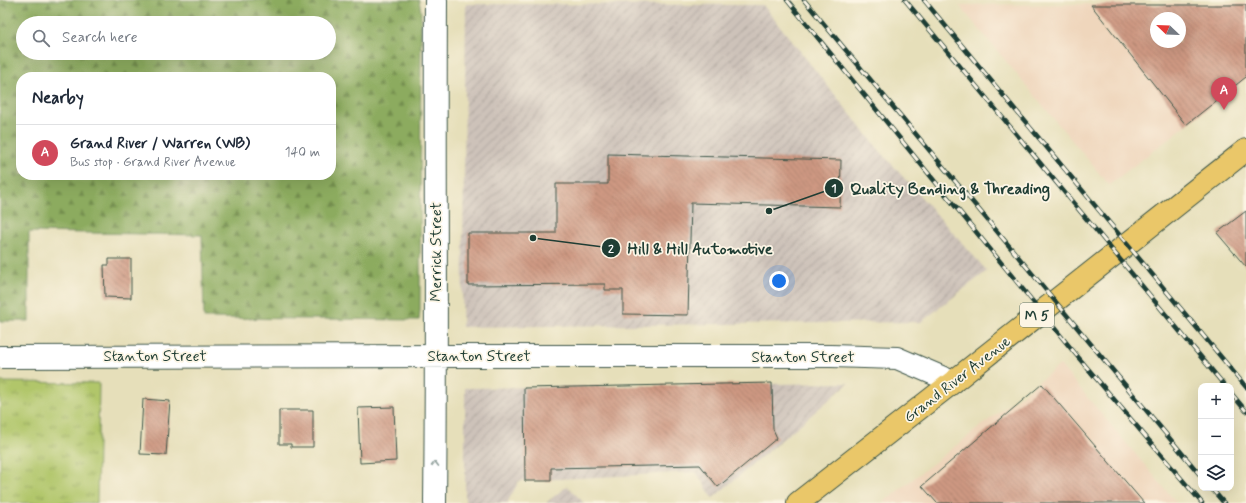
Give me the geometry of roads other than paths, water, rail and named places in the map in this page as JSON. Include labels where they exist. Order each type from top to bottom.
[{"type":"main road","name":"Grand River Avenue","points":[[798,503],[1246,150]]},
{"type":"street","name":"Merrick Street","points":[[435,503],[437,356],[435,159],[436,0]]},
{"type":"street","name":"Stanton Street","points":[[0,357],[830,356],[897,358],[953,382]]},
{"type":"railway","points":[[787,0],[1078,357],[1202,503]]},
{"type":"railway","points":[[804,0],[1198,472]]},
{"type":"railway","points":[[905,0],[1223,383]]},
{"type":"railway","points":[[924,0],[1246,387]]},
{"type":"railway","points":[[1234,397],[1246,411]]},
{"type":"railway","points":[[1214,491],[1224,503]]},
{"type":"place","name":"Grand River / Warren (WB)","points":[[1224,110]]},
{"type":"place","name":"Quality Bending & Threading","points":[[769,211]]},
{"type":"place","name":"Hill & Hill Automotive","points":[[533,238]]}]
